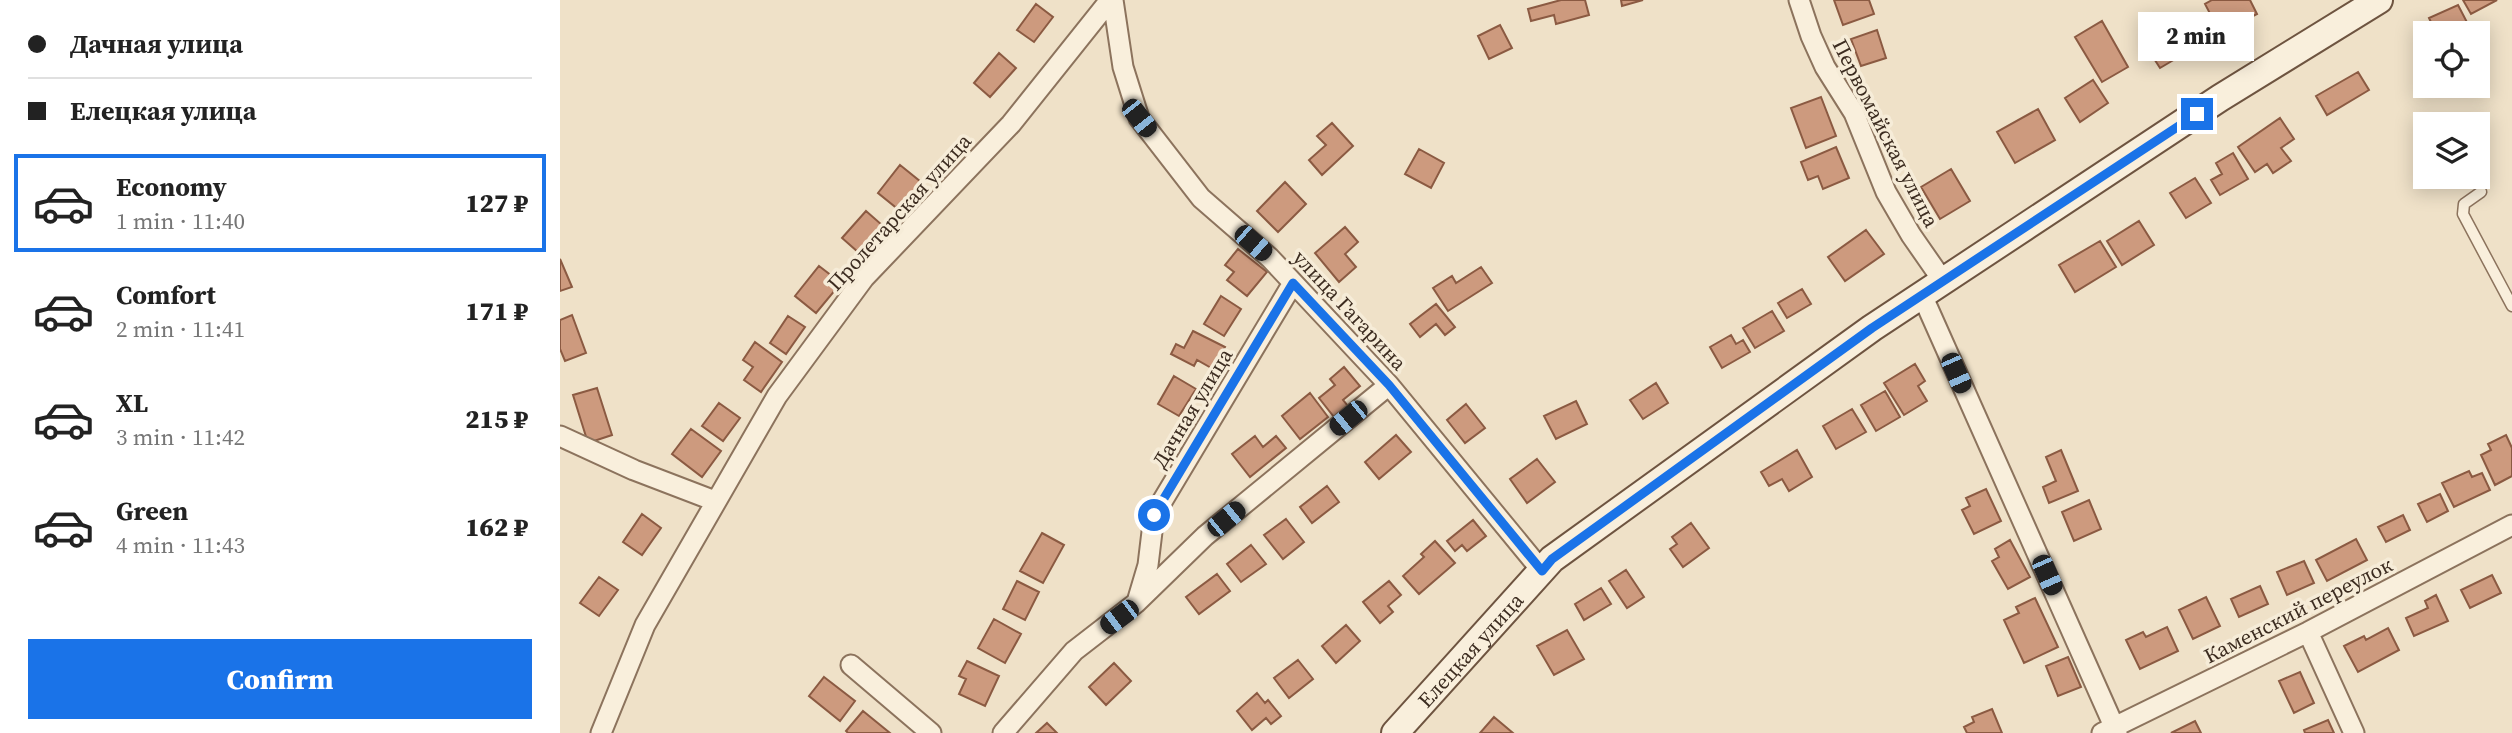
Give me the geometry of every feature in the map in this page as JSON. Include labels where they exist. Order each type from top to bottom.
[{"type":"main road","name":"Елецкая улица","points":[[1395,733],[1563,551],[1872,328],[2220,98],[2379,0]]},
{"type":"street","name":"улица Гагарина","points":[[1112,0],[1123,66],[1139,118],[1201,198],[1270,258],[1389,385],[1542,571]]},
{"type":"street","name":"Пролетарская улица","points":[[601,733],[645,625],[777,396],[864,278],[1012,124],[1112,0]]},
{"type":"street","name":"Первомайская улица","points":[[1799,0],[1825,67],[1854,113],[1886,192],[1911,235],[2111,731]]},
{"type":"street","name":"Дачная улица","points":[[1136,603],[1147,565],[1154,515],[1293,283]]},
{"type":"street","points":[[1003,733],[1074,651],[1136,603],[1205,536],[1389,385]]},
{"type":"street","points":[[560,436],[634,470],[715,501]]},
{"type":"street","name":"Каменский переулок","points":[[2111,731],[2308,632],[2512,524]]},
{"type":"street","points":[[2308,632],[2354,733]]},
{"type":"street","points":[[851,665],[932,733]]},
{"type":"lane","points":[[2481,192],[2464,204],[2463,214],[2512,306]]},
{"type":"building","points":[[1561,0],[1585,0],[1589,15],[1556,24],[1554,15],[1531,21],[1528,9]]},
{"type":"building","points":[[1621,0],[1643,0],[1622,6]]},
{"type":"building","points":[[1834,0],[1869,0],[1874,14],[1843,25]]},
{"type":"building","points":[[2212,0],[2250,0],[2257,14],[2220,33],[2205,4]]},
{"type":"building","points":[[2463,0],[2497,0],[2471,14]]},
{"type":"building","points":[[1036,4],[1053,17],[1034,42],[1017,30]]},
{"type":"building","points":[[2458,5],[2466,21],[2430,21],[2429,18]]},
{"type":"building","points":[[2184,20],[2199,45],[2160,68],[2144,43]]},
{"type":"building","points":[[2102,21],[2128,67],[2102,82],[2075,37]]},
{"type":"building","points":[[1500,25],[1512,48],[1489,59],[1478,36]]},
{"type":"building","points":[[1877,30],[1886,58],[1861,66],[1851,39]]},
{"type":"building","points":[[999,53],[1016,68],[990,97],[974,83]]},
{"type":"building","points":[[2358,72],[2369,90],[2327,115],[2316,96]]},
{"type":"building","points":[[2093,80],[2108,103],[2080,122],[2065,98]]},
{"type":"building","points":[[1821,97],[1836,136],[1806,148],[1791,108]]},
{"type":"building","points":[[2038,109],[2055,140],[2015,163],[1997,132]]},
{"type":"building","points":[[2280,118],[2294,139],[2281,148],[2291,161],[2273,173],[2267,164],[2255,172],[2238,147]]},
{"type":"building","points":[[1332,123],[1353,146],[1322,175],[1309,160],[1326,145],[1317,136]]},
{"type":"building","points":[[1836,147],[1849,178],[1823,189],[1818,176],[1808,180],[1801,162]]},
{"type":"building","points":[[1419,149],[1444,163],[1431,188],[1405,174]]},
{"type":"building","points":[[2233,153],[2248,179],[2220,195],[2211,180],[2222,174],[2216,163]]},
{"type":"building","points":[[900,165],[921,182],[899,210],[878,193]]},
{"type":"building","points":[[1951,169],[1970,201],[1940,219],[1921,187]]},
{"type":"building","points":[[2195,178],[2211,203],[2186,218],[2170,193]]},
{"type":"building","points":[[1285,182],[1306,204],[1278,232],[1257,211]]},
{"type":"building","points":[[866,211],[882,225],[858,252],[842,238]]},
{"type":"building","points":[[2139,221],[2154,245],[2122,265],[2107,241]]},
{"type":"building","points":[[1345,227],[1358,242],[1345,254],[1356,267],[1339,282],[1315,253]]},
{"type":"building","points":[[1866,230],[1884,254],[1845,281],[1828,257]]},
{"type":"building","points":[[2100,241],[2116,267],[2075,292],[2059,265]]},
{"type":"building","points":[[1238,249],[1267,272],[1247,296],[1227,280],[1234,272],[1225,265]]},
{"type":"building","points":[[560,259],[572,287],[560,291]]},
{"type":"building","points":[[819,266],[841,283],[816,313],[795,296]]},
{"type":"building","points":[[1481,267],[1492,283],[1448,311],[1433,288],[1452,276],[1456,283]]},
{"type":"building","points":[[1802,289],[1811,304],[1787,318],[1778,303]]},
{"type":"building","points":[[1221,296],[1241,309],[1224,336],[1204,324]]},
{"type":"building","points":[[1436,304],[1455,327],[1445,335],[1436,324],[1420,337],[1410,324]]},
{"type":"building","points":[[1772,311],[1784,331],[1755,348],[1743,328]]},
{"type":"building","points":[[572,315],[586,353],[565,361],[560,349],[560,320]]},
{"type":"building","points":[[788,316],[805,327],[786,354],[770,343]]},
{"type":"building","points":[[1193,331],[1225,347],[1213,369],[1197,360],[1194,366],[1171,354],[1176,344],[1184,348]]},
{"type":"building","points":[[1731,335],[1736,344],[1743,340],[1750,352],[1722,368],[1710,347]]},
{"type":"building","points":[[755,342],[782,362],[761,392],[744,380],[753,367],[743,360]]},
{"type":"building","points":[[1915,364],[1925,381],[1918,386],[1927,401],[1904,415],[1884,383]]},
{"type":"building","points":[[1344,367],[1360,386],[1343,400],[1348,406],[1334,417],[1319,398],[1335,385],[1330,379]]},
{"type":"building","points":[[1174,376],[1196,389],[1179,416],[1158,404]]},
{"type":"building","points":[[1656,383],[1668,403],[1643,419],[1630,400]]},
{"type":"building","points":[[597,388],[612,435],[588,443],[573,395]]},
{"type":"building","points":[[1885,391],[1900,417],[1876,431],[1861,405]]},
{"type":"building","points":[[1310,393],[1328,417],[1300,439],[1282,416]]},
{"type":"building","points":[[1576,401],[1587,424],[1556,439],[1544,416]]},
{"type":"building","points":[[719,403],[740,418],[723,441],[702,426]]},
{"type":"building","points":[[1466,404],[1485,428],[1465,443],[1447,420]]},
{"type":"building","points":[[1852,409],[1866,432],[1836,449],[1823,426]]},
{"type":"building","points":[[691,429],[721,451],[702,477],[672,454]]},
{"type":"building","points":[[1396,435],[1411,452],[1379,479],[1365,462]]},
{"type":"building","points":[[2506,435],[2512,448],[2512,476],[2495,485],[2481,455],[2491,450],[2488,444]]},
{"type":"building","points":[[1255,436],[1263,447],[1276,436],[1286,448],[1250,477],[1232,454]]},
{"type":"building","points":[[1797,450],[1812,477],[1789,491],[1782,479],[1769,486],[1761,472]]},
{"type":"building","points":[[2061,450],[2078,491],[2049,503],[2043,487],[2056,481],[2046,457]]},
{"type":"building","points":[[1537,459],[1555,482],[1527,503],[1510,479]]},
{"type":"building","points":[[2469,471],[2472,477],[2482,473],[2490,490],[2454,507],[2442,483]]},
{"type":"building","points":[[1327,486],[1339,502],[1312,523],[1300,507]]},
{"type":"building","points":[[1986,489],[2001,521],[1974,534],[1962,510],[1970,506],[1966,498]]},
{"type":"building","points":[[2440,494],[2448,511],[2427,522],[2418,504]]},
{"type":"building","points":[[2089,500],[2101,529],[2074,541],[2062,512]]},
{"type":"building","points":[[642,514],[661,528],[642,555],[623,542]]},
{"type":"building","points":[[2403,515],[2410,530],[2386,542],[2378,527]]},
{"type":"building","points":[[1286,519],[1304,542],[1283,559],[1264,535]]},
{"type":"building","points":[[1473,520],[1486,536],[1467,551],[1462,545],[1455,551],[1447,541]]},
{"type":"building","points":[[1691,523],[1709,548],[1683,567],[1670,549],[1677,544],[1672,537]]},
{"type":"building","points":[[1042,533],[1064,545],[1043,583],[1020,571]]},
{"type":"building","points":[[2356,539],[2367,560],[2327,581],[2316,560]]},
{"type":"building","points":[[2010,540],[2030,577],[2008,589],[1992,561],[1999,557],[1995,549]]},
{"type":"building","points":[[1435,541],[1455,563],[1419,594],[1403,576],[1424,557],[1421,554]]},
{"type":"building","points":[[1251,545],[1266,564],[1241,582],[1227,564]]},
{"type":"building","points":[[2304,561],[2314,583],[2287,595],[2277,572]]},
{"type":"building","points":[[1626,570],[1644,597],[1627,608],[1609,581]]},
{"type":"building","points":[[1217,574],[1230,591],[1199,614],[1186,597]]},
{"type":"building","points":[[2492,575],[2501,593],[2470,608],[2461,590]]},
{"type":"building","points":[[599,577],[618,590],[599,616],[580,603]]},
{"type":"building","points":[[1017,581],[1039,592],[1025,620],[1003,609]]},
{"type":"building","points":[[1389,581],[1401,595],[1388,606],[1393,612],[1380,623],[1363,602]]},
{"type":"building","points":[[2260,586],[2268,604],[2239,617],[2231,599]]},
{"type":"building","points":[[1601,588],[1611,604],[1584,620],[1575,604]]},
{"type":"building","points":[[2436,595],[2448,621],[2414,636],[2406,618],[2428,608],[2425,601]]},
{"type":"building","points":[[2206,597],[2220,626],[2193,639],[2179,610]]},
{"type":"building","points":[[2035,598],[2058,647],[2024,663],[2004,620],[2019,613],[2016,607]]},
{"type":"building","points":[[994,619],[1021,634],[1005,663],[978,648]]},
{"type":"building","points":[[1346,625],[1360,641],[1336,663],[1322,646]]},
{"type":"building","points":[[2167,627],[2178,651],[2140,669],[2126,640],[2143,632],[2146,637]]},
{"type":"building","points":[[2388,628],[2399,650],[2358,672],[2344,646],[2364,636],[2366,640]]},
{"type":"building","points":[[1567,630],[1584,659],[1554,675],[1537,646]]},
{"type":"building","points":[[2068,657],[2081,687],[2058,696],[2046,666]]},
{"type":"building","points":[[1298,660],[1313,679],[1289,698],[1274,678]]},
{"type":"building","points":[[967,661],[999,676],[985,706],[959,694],[966,679],[959,676]]},
{"type":"building","points":[[1114,663],[1131,681],[1106,705],[1089,687]]},
{"type":"building","points":[[2300,672],[2314,703],[2294,713],[2279,681]]},
{"type":"building","points":[[824,677],[855,701],[840,721],[809,696]]},
{"type":"building","points":[[1257,693],[1265,703],[1268,700],[1281,716],[1271,724],[1266,718],[1252,730],[1237,711]]},
{"type":"building","points":[[1992,709],[2002,733],[1967,733],[1964,727],[1974,722],[1972,717]]},
{"type":"building","points":[[863,711],[890,733],[848,733],[846,731]]},
{"type":"building","points":[[1494,717],[1513,733],[1480,733]]},
{"type":"building","points":[[2328,720],[2334,733],[2305,733],[2304,730]]},
{"type":"building","points":[[2195,721],[2201,733],[2171,733]]},
{"type":"building","points":[[1047,723],[1057,733],[1036,733]]},
{"type":"route","points":[[1154,515],[1293,283],[1389,385],[1542,571],[1552,559],[1872,328],[2197,114]]}]
